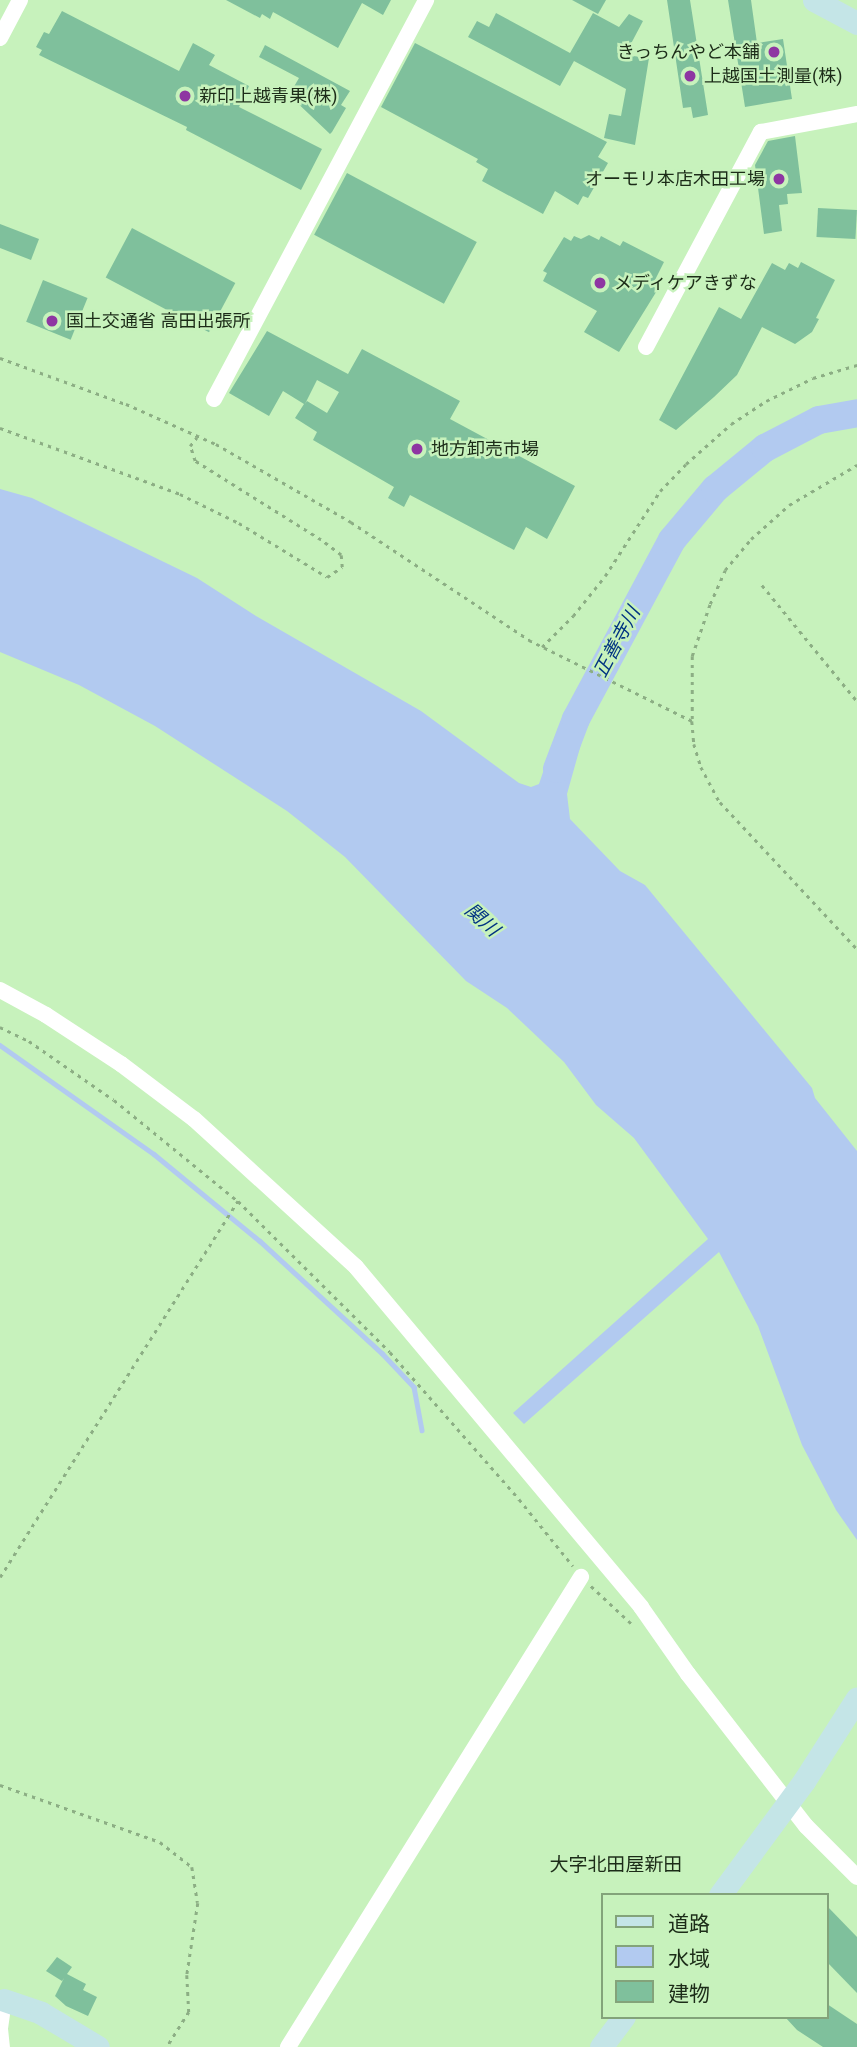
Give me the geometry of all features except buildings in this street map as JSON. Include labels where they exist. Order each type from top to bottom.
[{"type":"street","points":[[0,38],[20,0]]},
{"type":"street","points":[[214,400],[426,0]]},
{"type":"street","points":[[814,0],[857,23]]},
{"type":"street","points":[[646,347],[761,132],[857,114]]},
{"type":"street","points":[[0,990],[46,1015],[121,1064],[194,1119],[356,1267],[642,1607],[688,1674],[788,1803],[857,1877]]},
{"type":"street","points":[[288,2047],[581,1577]]},
{"type":"street","points":[[721,1893],[804,1781],[857,1698]]},
{"type":"street","points":[[2,2047],[2,1999],[41,2014],[98,2047]]},
{"type":"street","points":[[601,2047],[622,2019]]},
{"type":"path","points":[[0,358],[126,404],[198,436],[329,508],[542,647],[692,721]]},
{"type":"path","points":[[542,647],[573,616],[605,576],[660,491],[695,456],[731,424],[766,401],[813,378],[857,365]]},
{"type":"path","points":[[0,428],[180,494],[239,523],[327,576],[342,567],[341,555],[321,540],[195,461],[190,446],[198,436]]},
{"type":"path","points":[[857,465],[789,505],[751,539],[725,570],[692,656],[694,744],[701,766],[720,802],[857,949]]},
{"type":"path","points":[[762,585],[857,701]]},
{"type":"path","points":[[0,1027],[29,1041],[114,1100],[239,1201],[390,1352],[519,1499],[581,1577],[632,1625]]},
{"type":"path","points":[[0,1577],[239,1201]]},
{"type":"path","points":[[0,1786],[160,1842],[192,1867],[198,1903],[187,1975],[189,2012],[167,2047]]},
{"type":"water","name":"関川","points":[[0,489],[32,498],[197,578],[256,616],[421,711],[519,783],[531,787],[539,784],[558,728],[583,737],[567,794],[570,819],[620,871],[645,885],[812,1088],[815,1098],[857,1151],[857,1540],[836,1510],[802,1445],[758,1326],[719,1252],[524,1424],[513,1413],[708,1239],[634,1138],[596,1105],[564,1062],[507,1008],[466,981],[345,857],[287,811],[155,726],[79,685],[0,652]]},
{"type":"waterway","name":"正善寺川","points":[[557,769],[576,719],[672,540],[715,489],[765,448],[819,420],[857,413]]},
{"type":"waterway","points":[[0,1045],[154,1154],[260,1241],[382,1353],[414,1387],[422,1430]]},
{"type":"place","name":"きっちんやど本舗","points":[[774,52]]},
{"type":"place","name":"上越国土測量(株)","points":[[690,76]]},
{"type":"place","name":"新印上越青果(株)","points":[[185,96]]},
{"type":"place","name":"オーモリ本店木田工場","points":[[779,179]]},
{"type":"place","name":"メディケアきずな","points":[[600,283]]},
{"type":"place","name":"国土交通省 高田出張所","points":[[52,321]]},
{"type":"place","name":"地方卸売市場","points":[[417,449]]},
{"type":"district","name":"大字北田屋新田","points":[[616,1865]]}]
